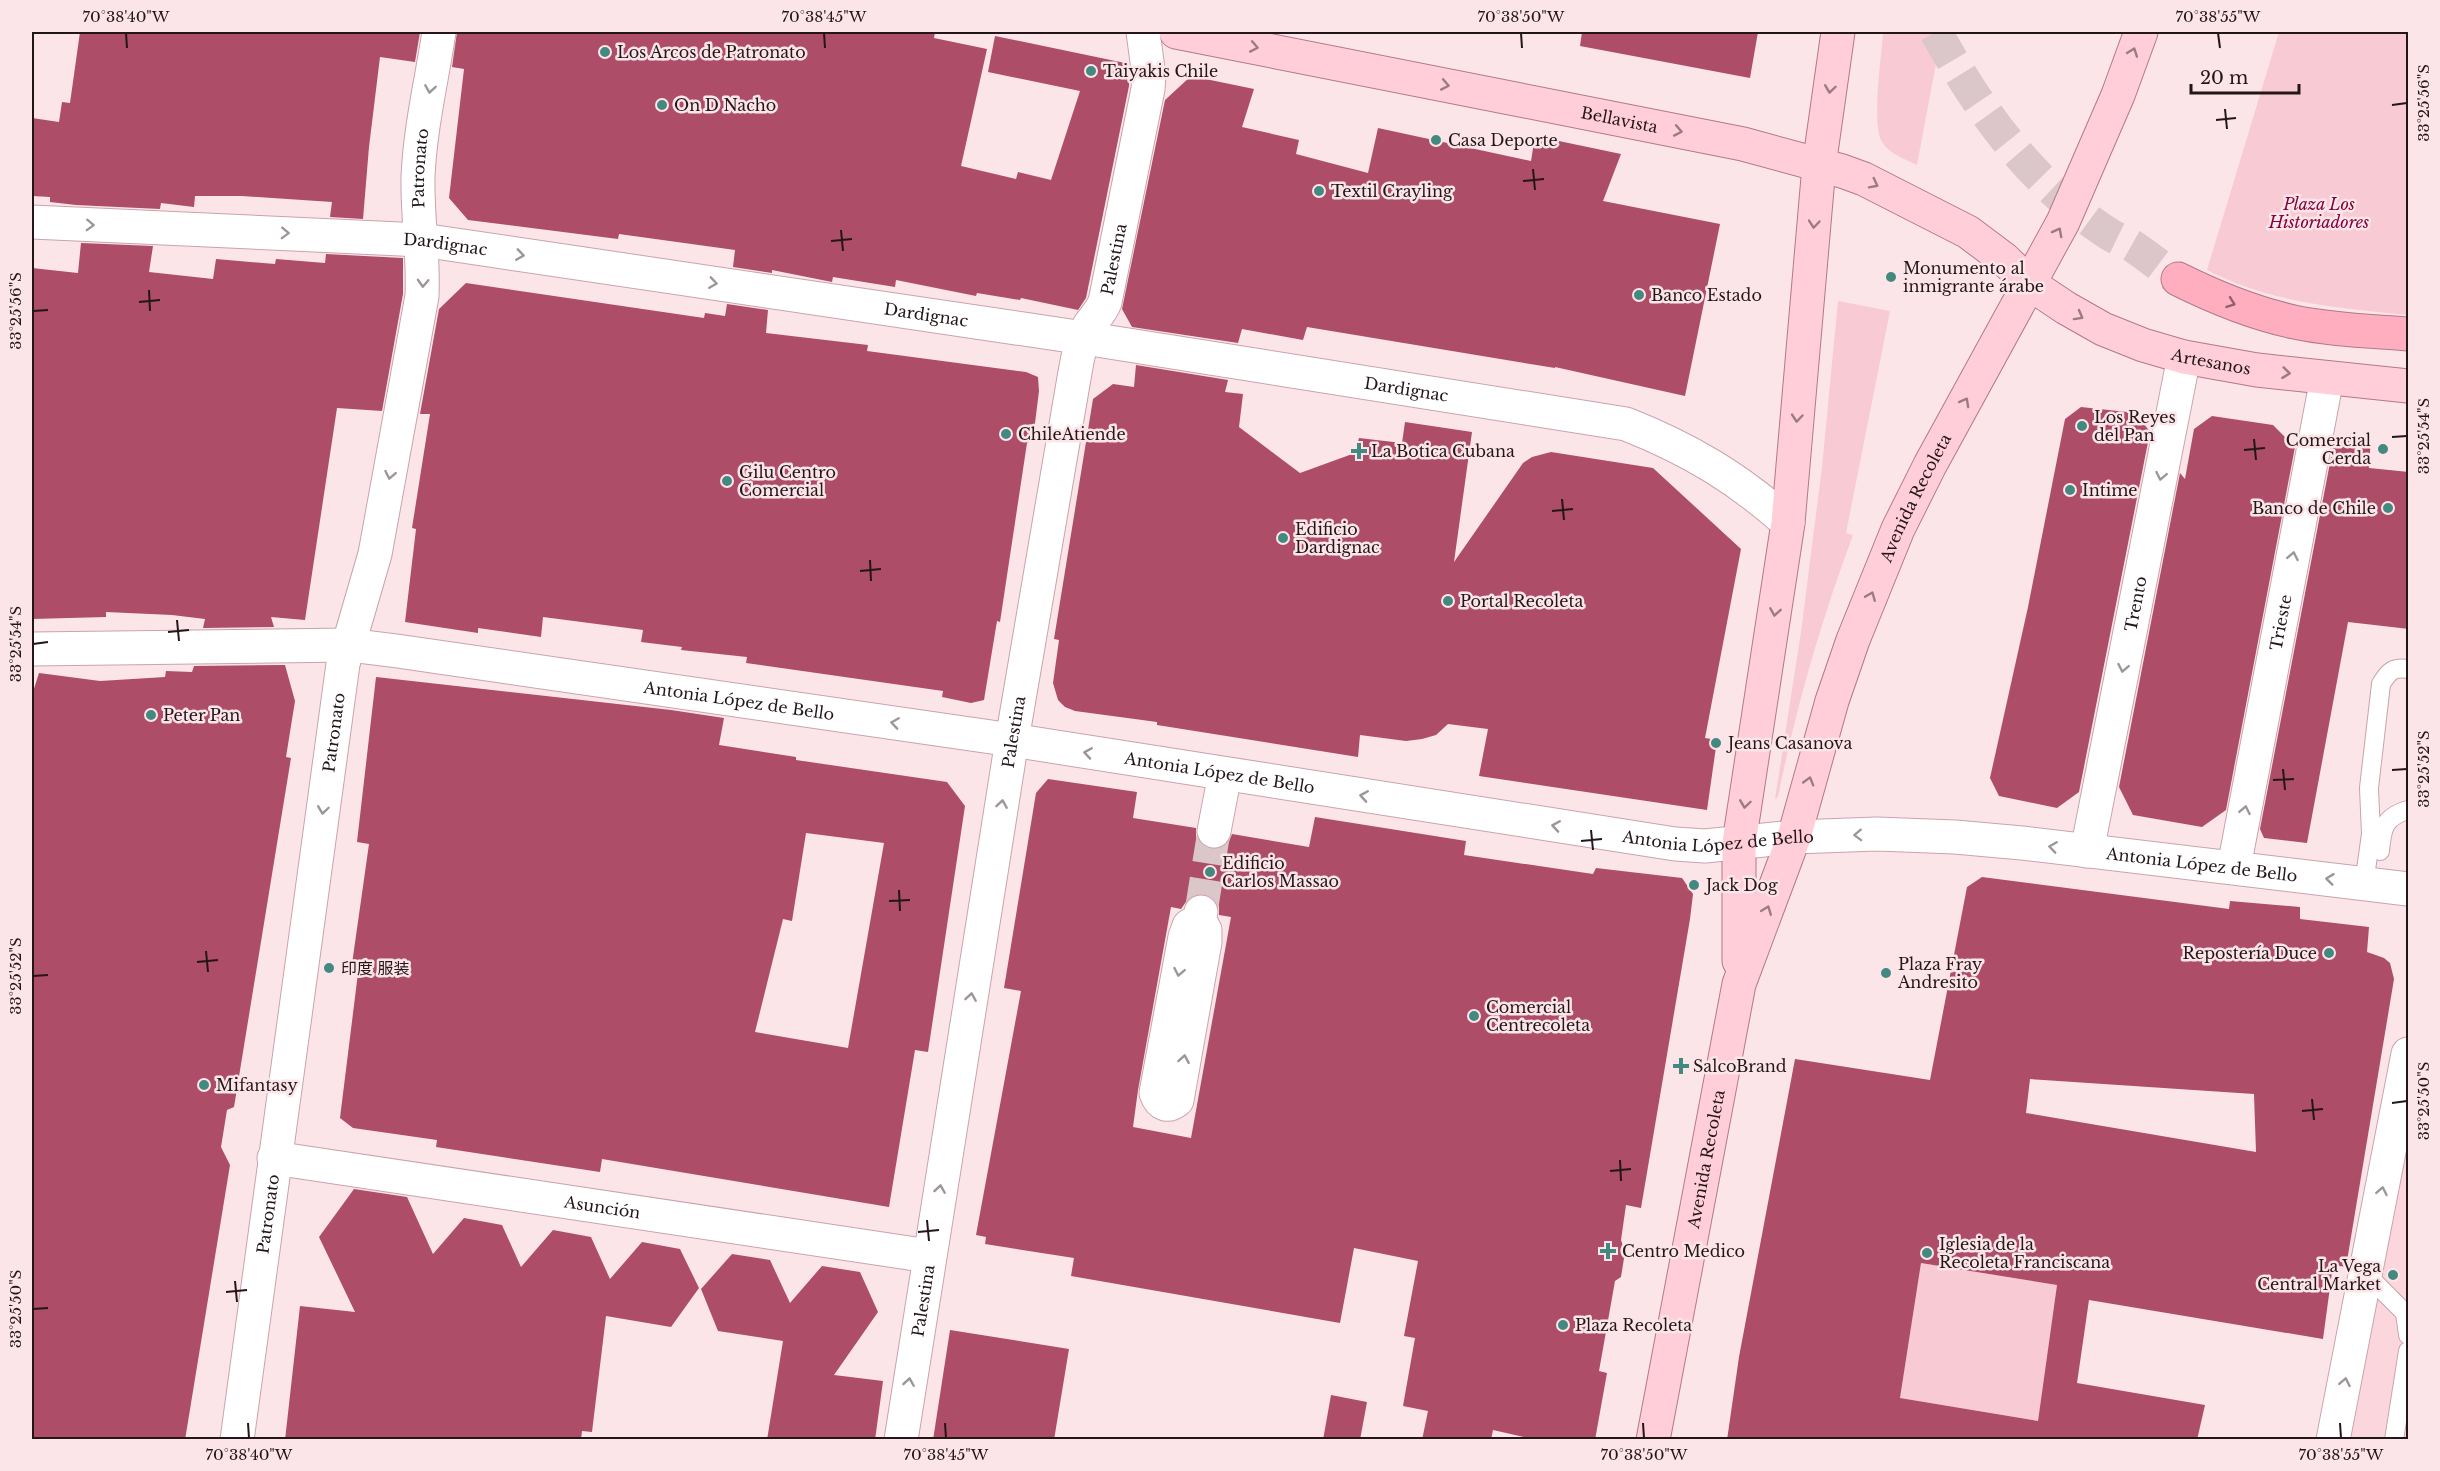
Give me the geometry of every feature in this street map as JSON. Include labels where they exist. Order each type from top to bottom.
[{"type":"highway","points":[[2178,279],[2214,297],[2296,322],[2409,334]]},
{"type":"main road","name":"Bellavista","points":[[1176,32],[1743,144],[1864,179],[1968,232],[2004,259],[2030,284]]},
{"type":"main road","name":"Avenida Recoleta","points":[[1739,984],[1739,843],[1788,523],[1819,166],[1838,32]]},
{"type":"main road","name":"Avenida Recoleta","points":[[1653,1440],[1739,984],[1794,837],[1832,701],[1853,640],[1898,529],[1930,465],[2063,222],[2091,160],[2141,32]]},
{"type":"main road","name":"Artesanos","points":[[2030,284],[2103,329],[2143,345],[2184,357],[2257,370],[2409,386]]},
{"type":"street","name":"Patronato","points":[[237,1440],[343,664],[369,579],[422,296],[422,240],[418,174],[439,32]]},
{"type":"street","name":"Palestina","points":[[900,1440],[1012,740],[1074,378],[1089,325],[1100,314],[1104,302],[1148,89],[1149,76],[1143,32]]},
{"type":"street","name":"Dardignac","points":[[32,222],[422,240],[1084,338],[1626,424],[1663,438],[1722,471],[1760,498],[1788,523]]},
{"type":"street","name":"Trento","points":[[2087,851],[2184,357]]},
{"type":"street","name":"Trieste","points":[[2234,867],[2327,378]]},
{"type":"street","name":"Antonia López de Bello","points":[[32,649],[349,645],[1012,740],[1675,844],[1705,846],[1794,837],[1877,834],[1955,837],[2234,867],[2409,889]]},
{"type":"street","points":[[1214,831],[1225,774]]},
{"type":"street","points":[[2333,1440],[2409,1054]]},
{"type":"street","name":"Asunción","points":[[274,1158],[929,1256]]},
{"type":"lane","points":[[2370,885],[2369,788],[2381,684],[2388,672],[2398,668],[2409,669]]},
{"type":"lane","points":[[2370,806],[2402,812]]},
{"type":"lane","points":[[2370,885],[2382,828],[2402,812]]},
{"type":"lane","points":[[2366,1274],[2405,1313],[2409,1335]]},
{"type":"lane","points":[[2394,1440],[2409,1351]]},
{"type":"shaded area","name":"La Vega Central Market","points":[[2408,1110],[2408,1439],[2346,1439]]},
{"type":"green space","points":[[1883,32],[1942,32],[1917,165],[1889,150],[1882,142],[1879,133],[1877,105]]},
{"type":"green space","name":"Plaza Los Historiadores","points":[[2279,32],[2408,32],[2408,315],[2331,306],[2280,297],[2255,290],[2207,270]]},
{"type":"green space","points":[[1838,301],[1890,311],[1846,533],[1853,535],[1810,665],[1778,797],[1775,799],[1801,632],[1822,467]]},
{"type":"green space","points":[[1921,1263],[2057,1285],[2038,1421],[1900,1398]]},
{"type":"building","points":[[80,32],[420,32],[415,62],[380,57],[363,219],[330,217],[332,202],[242,196],[195,196],[194,207],[161,203],[160,209],[76,205],[50,202],[50,197],[32,196],[32,118],[59,122],[62,102],[70,103]]},
{"type":"building","points":[[457,32],[935,32],[934,38],[987,49],[961,166],[1016,179],[1018,172],[1051,180],[1080,91],[988,72],[995,36],[1125,63],[1129,71],[1129,86],[1086,298],[1078,310],[1021,298],[1020,300],[977,293],[976,296],[896,280],[895,287],[833,277],[832,282],[772,270],[772,273],[733,267],[735,250],[619,234],[618,239],[468,220],[449,198],[464,69],[452,67]]},
{"type":"building","points":[[1582,32],[1758,32],[1750,78],[1580,46]]},
{"type":"building","points":[[1191,76],[1254,89],[1242,127],[1299,140],[1296,154],[1368,173],[1378,128],[1531,161],[1535,136],[1621,154],[1603,201],[1720,224],[1685,396],[1555,367],[1307,327],[1303,340],[1242,329],[1238,343],[1132,327],[1122,309],[1165,100]]},
{"type":"building","points":[[81,243],[153,246],[149,272],[213,279],[216,259],[275,264],[276,259],[325,263],[326,254],[403,258],[403,294],[382,411],[337,408],[305,620],[271,617],[274,627],[203,628],[205,619],[172,615],[106,612],[106,617],[32,619],[32,268],[78,273]]},
{"type":"building","points":[[466,283],[704,318],[705,313],[725,316],[727,304],[768,310],[766,333],[868,345],[867,351],[1026,372],[1038,377],[1039,391],[1033,439],[1027,443],[1000,622],[997,621],[984,700],[971,703],[942,697],[943,691],[746,663],[747,657],[681,650],[682,647],[641,642],[643,630],[543,617],[541,637],[478,628],[478,633],[405,622],[416,529],[412,528],[430,414],[420,414],[439,309]]},
{"type":"building","points":[[1136,365],[1228,380],[1225,392],[1243,394],[1239,427],[1300,473],[1355,453],[1359,438],[1402,443],[1405,422],[1472,432],[1454,562],[1523,463],[1532,457],[1551,452],[1653,468],[1741,549],[1705,738],[1717,740],[1707,810],[1479,776],[1488,729],[1448,724],[1436,735],[1406,741],[1360,735],[1358,757],[1157,725],[1157,722],[1075,711],[1065,707],[1058,700],[1053,683],[1059,640],[1054,639],[1093,399],[1113,384],[1134,387]]},
{"type":"building","points":[[2081,407],[2136,413],[2150,432],[2079,792],[2057,808],[1999,796],[1990,778],[2028,607],[2065,419]]},
{"type":"building","points":[[2212,416],[2273,425],[2295,447],[2226,810],[2202,827],[2133,815],[2119,787],[2180,473],[2185,479],[2194,429]]},
{"type":"building","points":[[2344,436],[2371,436],[2369,468],[2409,472],[2409,629],[2348,622],[2307,843],[2264,838],[2260,829],[2333,447]]},
{"type":"building","points":[[285,665],[295,701],[286,757],[291,758],[234,1107],[227,1110],[221,1147],[230,1165],[185,1440],[32,1440],[32,695],[39,673],[100,681],[165,677],[166,671],[192,672],[194,666]]},
{"type":"building","points":[[376,677],[724,718],[719,745],[796,757],[796,760],[947,782],[965,806],[928,1052],[915,1050],[889,1207],[602,1159],[600,1172],[436,1147],[437,1140],[353,1128],[340,1118],[358,973],[351,971],[369,844],[357,842]],"holes":[[[806,833],[884,843],[848,1048],[755,1032],[783,919],[792,921]]]},
{"type":"building","points":[[1048,779],[1137,792],[1133,818],[1196,828],[1196,837],[1201,845],[1211,849],[1221,848],[1228,844],[1232,834],[1309,847],[1315,817],[1466,841],[1464,855],[1593,874],[1596,868],[1682,878],[1693,894],[1690,919],[1641,1208],[1626,1205],[1621,1240],[1625,1252],[1621,1277],[1615,1281],[1599,1371],[1607,1373],[1595,1440],[1537,1440],[1493,1430],[1491,1440],[1422,1440],[1428,1411],[1403,1406],[1415,1338],[1404,1336],[1418,1261],[1354,1248],[1340,1323],[1071,1276],[1074,1258],[985,1244],[986,1237],[976,1235],[1021,991],[1004,988],[1036,793]],"holes":[[[1196,894],[1205,894],[1214,898],[1219,906],[1219,915],[1231,917],[1191,1138],[1133,1127],[1171,907],[1181,909],[1188,899]]]},
{"type":"building","points":[[1982,877],[2229,909],[2230,901],[2300,907],[2300,919],[2369,927],[2367,952],[2384,958],[2390,963],[2394,979],[2346,1267],[2333,1265],[2323,1339],[2089,1300],[2077,1383],[2205,1405],[2197,1440],[1727,1440],[1739,1357],[1795,1059],[1930,1080],[1967,887]],"holes":[[[2030,1079],[2254,1094],[2256,1152],[2026,1113]],[[1921,1263],[2057,1285],[2038,1421],[1900,1398]]]},
{"type":"building","points":[[354,1189],[407,1197],[433,1254],[464,1218],[502,1225],[521,1267],[553,1230],[591,1237],[610,1279],[642,1242],[680,1249],[699,1288],[671,1327],[606,1316],[592,1432],[582,1431],[581,1440],[285,1440],[300,1306],[355,1312],[319,1237]]},
{"type":"building","points":[[732,1254],[770,1260],[790,1303],[822,1266],[860,1272],[878,1312],[834,1375],[883,1381],[875,1440],[767,1440],[783,1341],[718,1331],[701,1289]]},
{"type":"building","points":[[950,1330],[1069,1349],[1054,1440],[933,1440]]},
{"type":"building","points":[[1331,1395],[1367,1402],[1360,1440],[1323,1440]]},
{"type":"tunnel","points":[[1936,32],[1970,90],[2010,144],[2032,169],[2081,214],[2109,234],[2134,247],[2178,279]]},
{"type":"tunnel","points":[[1201,912],[1214,831]]},
{"type":"place","name":"Los Arcos de Patronato","points":[[605,52]]},
{"type":"place","name":"Taiyakis Chile","points":[[1091,71]]},
{"type":"place","name":"On D Nacho","points":[[662,105]]},
{"type":"place","name":"Casa Deporte","points":[[1436,140]]},
{"type":"place","name":"Textil Crayling","points":[[1319,191]]},
{"type":"place","name":"Monumento al inmigrante árabe","points":[[1891,277]]},
{"type":"place","name":"Banco Estado","points":[[1639,295]]},
{"type":"place","name":"Los Reyes del Pan","points":[[2082,426]]},
{"type":"place","name":"ChileAtiende","points":[[1006,434]]},
{"type":"place","name":"Comercial Cerda","points":[[2383,449]]},
{"type":"place","name":"La Botica Cubana","points":[[1359,451]]},
{"type":"place","name":"Gilu Centro Comercial","points":[[727,481]]},
{"type":"place","name":"Intime","points":[[2070,490]]},
{"type":"place","name":"Banco de Chile","points":[[2388,508]]},
{"type":"place","name":"Edificio Dardignac","points":[[1283,538]]},
{"type":"place","name":"Portal Recoleta","points":[[1448,601]]},
{"type":"place","name":"Peter Pan","points":[[151,715]]},
{"type":"place","name":"Jeans Casanova","points":[[1716,743]]},
{"type":"place","name":"Edificio Carlos Massao","points":[[1210,872]]},
{"type":"place","name":"Jack Dog","points":[[1694,885]]},
{"type":"place","name":"Repostería Duce","points":[[2329,953]]},
{"type":"place","name":"印度 服装","points":[[329,968]]},
{"type":"place","name":"Plaza Fray Andresito","points":[[1886,973]]},
{"type":"place","name":"Comercial Centrecoleta","points":[[1474,1016]]},
{"type":"place","name":"SalcoBrand","points":[[1681,1066]]},
{"type":"place","name":"Mifantasy","points":[[204,1085]]},
{"type":"place","name":"Centro Medico","points":[[1608,1251]]},
{"type":"place","name":"Iglesia de la Recoleta Franciscana","points":[[1927,1253]]},
{"type":"place","name":"La Vega Central Market","points":[[2393,1275]]},
{"type":"place","name":"Plaza Recoleta","points":[[1563,1325]]}]
